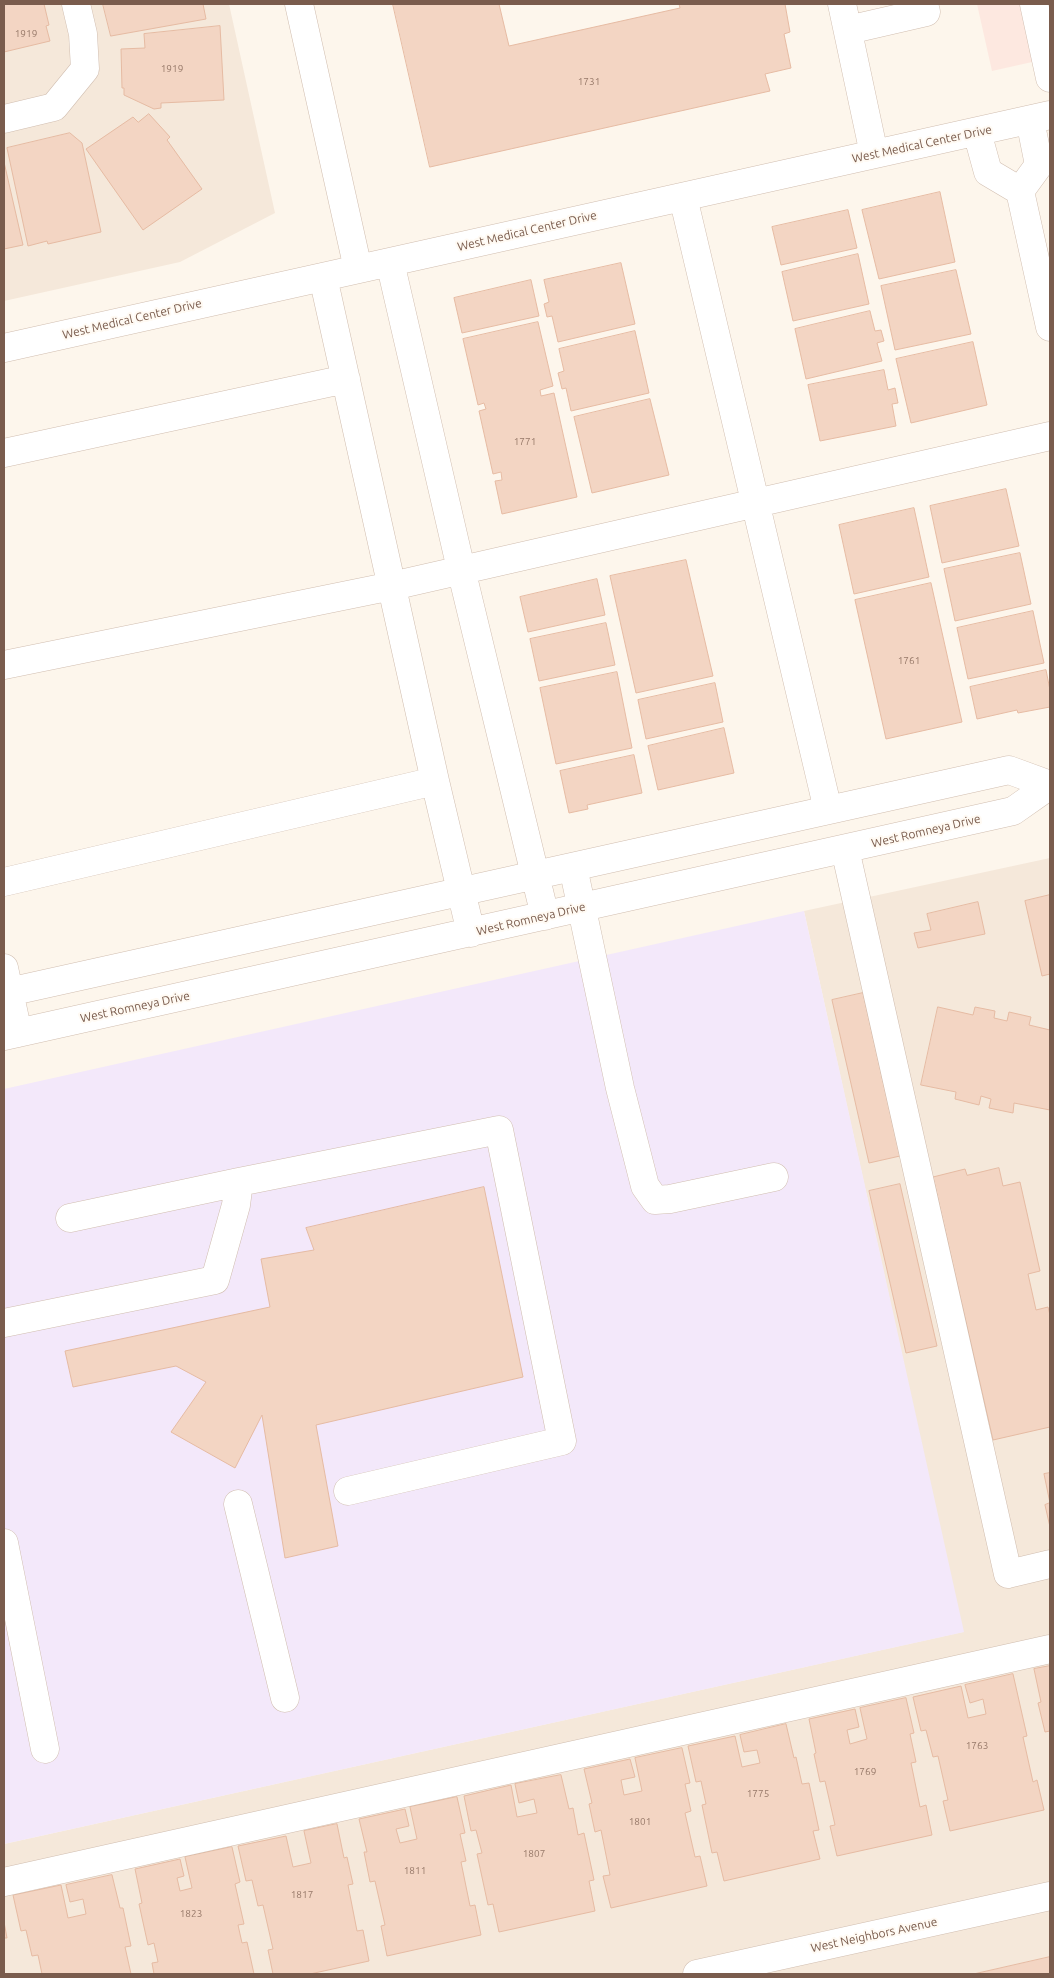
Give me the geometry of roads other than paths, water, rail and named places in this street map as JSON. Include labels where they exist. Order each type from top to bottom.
[{"type":"street","points":[[4,119],[54,107],[85,69],[83,34],[76,4]]},
{"type":"street","points":[[299,4],[358,269]]},
{"type":"street","points":[[842,4],[874,154]]},
{"type":"street","points":[[848,30],[926,12],[924,4]]},
{"type":"street","points":[[1038,4],[1050,78]]},
{"type":"street","points":[[1020,190],[1039,165],[1040,118]]},
{"type":"street","name":"West Medical Center Drive","points":[[4,348],[1040,118]]},
{"type":"street","points":[[977,132],[988,172],[1020,190],[1050,327]]},
{"type":"street","points":[[683,197],[828,810]]},
{"type":"street","points":[[390,262],[461,569],[545,916]]},
{"type":"street","points":[[323,277],[435,781],[471,933]]},
{"type":"street","points":[[4,453],[346,378]]},
{"type":"street","points":[[4,665],[392,586],[1050,436]]},
{"type":"street","name":"West Romneya Drive","points":[[5,984],[462,891],[1009,770],[1050,785]]},
{"type":"street","points":[[4,882],[435,781]]},
{"type":"street","name":"West Romneya Drive","points":[[11,1035],[1013,812],[1050,785]]},
{"type":"street","points":[[845,849],[1008,1574],[1050,1564]]},
{"type":"street","points":[[572,867],[620,1088],[645,1186],[655,1200],[670,1199],[774,1177]]},
{"type":"street","points":[[5,984],[11,1035]]},
{"type":"street","points":[[70,1218],[499,1130],[562,1441],[348,1491]]},
{"type":"street","points":[[4,1323],[215,1280],[236,1205],[239,1182]]},
{"type":"street","points":[[238,1504],[286,1698]]},
{"type":"street","points":[[4,1543],[45,1749]]},
{"type":"street","points":[[4,1882],[1050,1648]]},
{"type":"street","name":"West Neighbors Avenue","points":[[697,1974],[1050,1896]]}]
